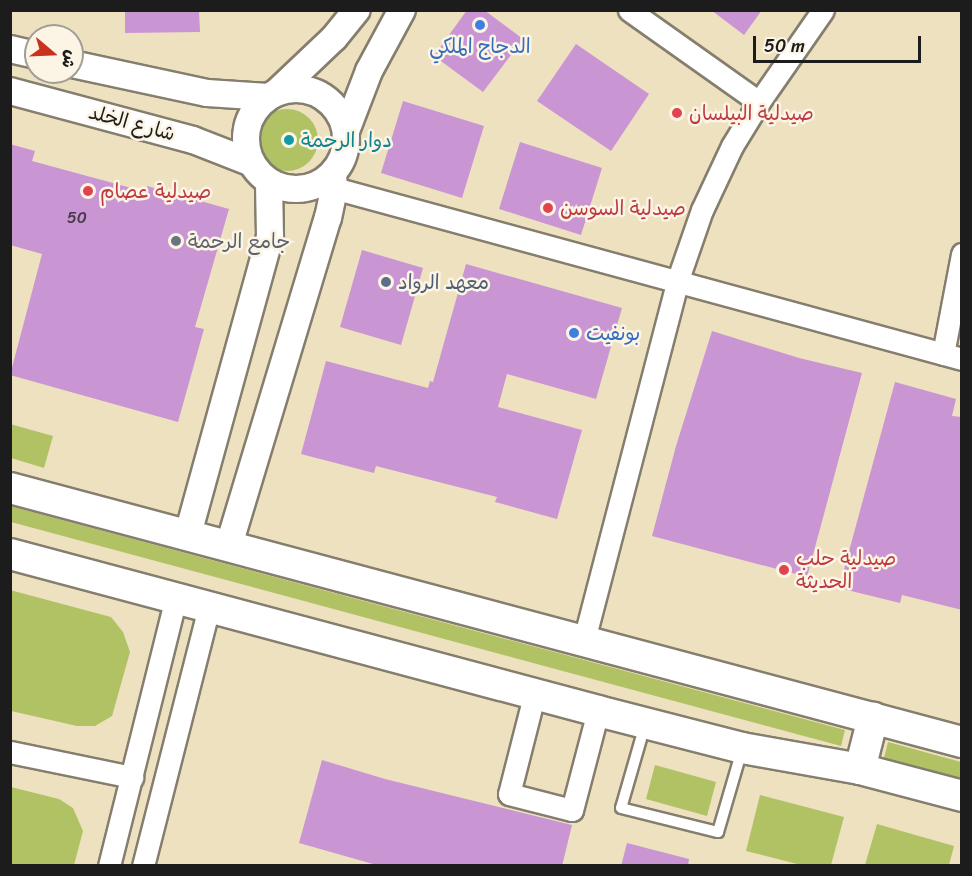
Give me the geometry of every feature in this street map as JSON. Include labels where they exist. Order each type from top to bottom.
[{"type":"main road","points":[[10,488],[962,742]]},
{"type":"main road","points":[[10,554],[742,748],[860,769],[962,796]]},
{"type":"main road","points":[[860,769],[873,718]]},
{"type":"street","points":[[188,534],[270,236],[261,172],[246,146],[247,128],[255,111],[327,45],[357,10]]},
{"type":"street","points":[[229,545],[325,229],[329,182],[346,146],[346,131],[369,71],[402,10]]},
{"type":"street","points":[[629,10],[759,102]]},
{"type":"street","points":[[584,640],[677,282],[702,210],[732,146],[822,10]]},
{"type":"street","points":[[84,67],[207,93],[272,95],[291,89],[306,90],[320,95],[332,104],[346,131]]},
{"type":"street","name":"شارع الخلد","points":[[10,91],[184,138],[261,172]]},
{"type":"street","points":[[261,172],[285,188],[303,189],[329,182],[677,282],[952,356],[962,254]]},
{"type":"street","points":[[109,866],[176,598]]},
{"type":"street","points":[[142,866],[209,608]]},
{"type":"street","points":[[535,692],[508,794],[572,810],[598,711]]},
{"type":"street","points":[[10,752],[132,777]]},
{"type":"lane","points":[[646,722],[621,808],[718,832],[742,748]]},
{"type":"green space","points":[[281,109],[293,109],[309,118],[316,128],[318,140],[316,152],[309,162],[293,171],[281,171],[270,166],[261,157],[256,146],[256,134],[261,123],[270,114]]},
{"type":"green space","points":[[10,424],[53,436],[44,468],[11,458]]},
{"type":"green space","points":[[10,506],[845,730],[841,746],[11,522]]},
{"type":"green space","points":[[10,590],[111,617],[123,632],[130,652],[112,716],[95,726],[77,726],[11,711]]},
{"type":"green space","points":[[888,742],[961,762],[961,779],[884,758]]},
{"type":"green space","points":[[655,765],[716,782],[707,816],[646,799]]},
{"type":"green space","points":[[11,787],[59,799],[73,808],[83,831],[74,865],[11,865]]},
{"type":"green space","points":[[760,795],[844,817],[831,865],[801,865],[746,851]]},
{"type":"green space","points":[[877,824],[954,846],[949,865],[865,865]]},
{"type":"building","points":[[125,10],[199,10],[200,32],[125,33]]},
{"type":"building","points":[[467,10],[484,10],[523,39],[483,92],[434,56]]},
{"type":"building","points":[[711,10],[762,10],[744,35]]},
{"type":"building","points":[[576,44],[649,94],[611,151],[537,101]]},
{"type":"building","points":[[403,101],[484,126],[462,198],[381,173]]},
{"type":"building","points":[[520,142],[602,168],[581,235],[499,209]]},
{"type":"building","points":[[10,144],[35,151],[32,161],[146,192],[147,186],[229,209],[195,327],[204,329],[178,422],[10,375],[42,254],[10,245]]},
{"type":"building","points":[[362,250],[423,268],[401,345],[340,327]]},
{"type":"building","points":[[466,264],[622,308],[596,399],[507,374],[498,407],[582,430],[557,519],[495,502],[497,497],[376,466],[374,473],[301,454],[326,361],[428,388],[430,381],[433,382]]},
{"type":"building","points":[[712,331],[799,358],[862,373],[807,577],[652,536],[676,446]]},
{"type":"building","points":[[895,382],[956,399],[952,416],[962,417],[962,610],[902,595],[900,603],[839,588]]},
{"type":"building","points":[[322,760],[385,779],[572,825],[562,866],[380,866],[299,843]]},
{"type":"building","points":[[627,843],[689,859],[688,866],[621,866]]},
{"type":"place","name":"الدجاج الملكي","points":[[480,25]]},
{"type":"place","name":"صيدلية البيلسان","points":[[677,113]]},
{"type":"place","name":"دوار الرحمة","points":[[289,140]]},
{"type":"place","name":"صيدلية عصام","points":[[88,191]]},
{"type":"place","name":"صيدلية السوسن","points":[[548,208]]},
{"type":"place","name":"جامع الرحمة","points":[[176,241]]},
{"type":"place","name":"معهد الرواد","points":[[386,282]]},
{"type":"place","name":"بونفيت","points":[[574,333]]},
{"type":"place","name":"صيدلية حلب الحديثة","points":[[784,570]]}]
